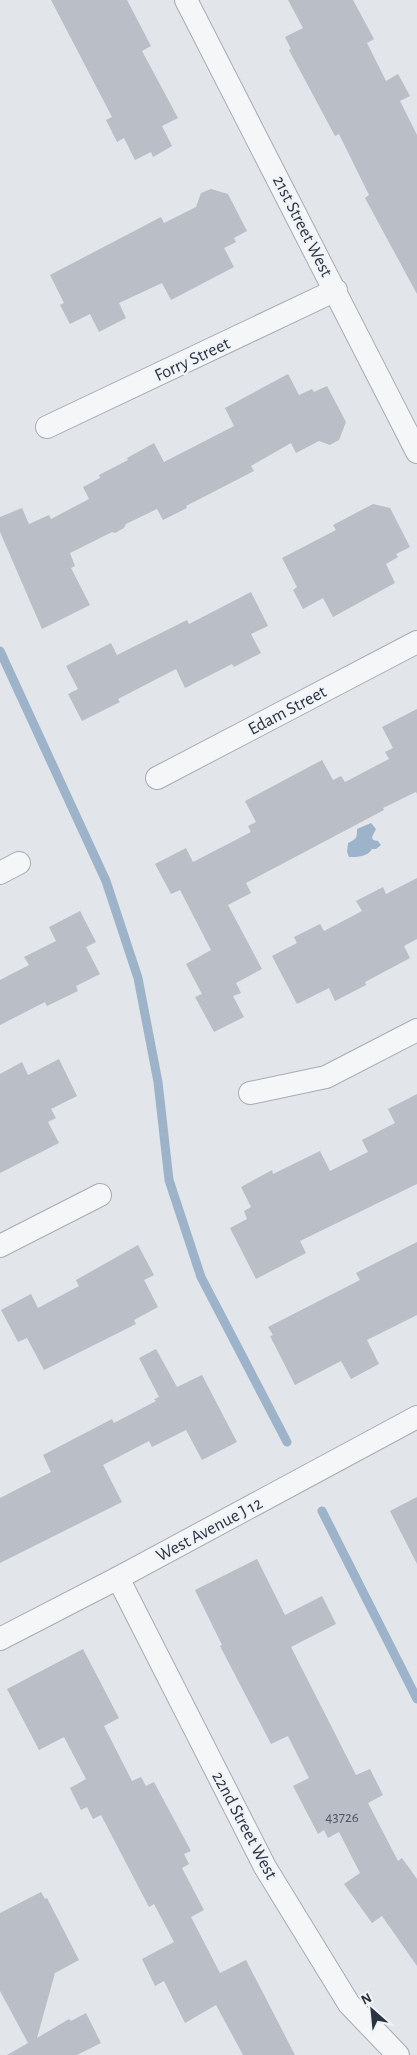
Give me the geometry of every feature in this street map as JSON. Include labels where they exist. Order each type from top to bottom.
[{"type":"street","name":"21st Street West","points":[[186,0],[336,290],[417,452]]},
{"type":"street","name":"Forry Street","points":[[47,427],[336,290]]},
{"type":"street","name":"Edam Street","points":[[157,778],[417,642]]},
{"type":"street","points":[[250,1093],[326,1077],[417,1030]]},
{"type":"street","points":[[0,1246],[100,1195]]},
{"type":"street","name":"West Avenue J 12","points":[[0,1639],[118,1578],[417,1417]]},
{"type":"street","name":"22nd Street West","points":[[118,1578],[265,1867],[349,2004],[398,2055]]},
{"type":"water","points":[[371,823],[376,829],[372,837],[373,840],[378,841],[381,845],[365,855],[349,857],[347,852],[348,843],[356,838],[357,829]]},
{"type":"building","points":[[51,0],[127,0],[151,46],[142,51],[178,118],[162,126],[172,146],[153,157],[151,152],[135,160],[124,138],[117,142],[106,120],[112,117]]},
{"type":"building","points":[[288,0],[353,0],[374,39],[367,43],[386,81],[398,74],[410,96],[400,101],[417,135],[417,294],[365,198],[369,195],[339,134],[335,136],[289,50],[291,49],[285,37],[303,28]]},
{"type":"building","points":[[211,189],[228,194],[247,231],[234,238],[236,242],[224,248],[234,267],[171,300],[162,283],[119,303],[126,318],[99,332],[90,314],[70,324],[60,305],[64,303],[50,275],[161,217],[164,223],[196,207],[201,193]]},
{"type":"building","points":[[288,374],[299,395],[312,389],[314,392],[327,386],[346,422],[339,440],[330,445],[319,441],[296,453],[291,443],[251,466],[254,471],[163,520],[157,509],[126,524],[124,528],[115,533],[112,532],[70,553],[75,566],[71,568],[90,605],[42,629],[0,532],[0,517],[22,508],[29,524],[49,515],[51,519],[89,499],[83,487],[100,478],[99,475],[128,460],[127,458],[154,443],[164,462],[234,426],[225,408]]},
{"type":"building","points":[[373,504],[390,508],[410,547],[396,554],[398,557],[386,564],[395,583],[333,617],[323,598],[303,609],[293,590],[297,587],[282,558],[336,530],[333,525]]},
{"type":"building","points":[[251,592],[268,626],[251,634],[261,653],[234,667],[232,664],[185,688],[176,669],[118,699],[120,702],[82,721],[68,694],[78,689],[66,666],[111,643],[117,655],[187,620],[189,624]]},
{"type":"building","points":[[417,709],[417,794],[416,792],[383,808],[384,810],[246,883],[251,893],[228,905],[262,969],[236,983],[241,993],[233,996],[244,1017],[214,1032],[195,997],[202,994],[186,964],[211,950],[180,890],[171,894],[155,864],[186,848],[193,862],[251,832],[248,826],[256,822],[245,801],[322,760],[333,780],[341,776],[345,782],[389,759],[385,752],[393,748],[382,727]]},
{"type":"building","points":[[417,878],[417,939],[404,946],[410,958],[365,982],[366,985],[335,1001],[329,988],[297,1004],[272,956],[297,943],[294,937],[320,924],[324,931],[362,911],[356,901],[383,887],[386,894]]},
{"type":"building","points":[[80,911],[96,942],[86,947],[100,974],[76,986],[78,991],[47,1006],[45,1002],[0,1025],[0,980],[29,965],[24,957],[56,941],[49,927]]},
{"type":"building","points":[[59,1059],[77,1096],[51,1109],[56,1118],[48,1122],[59,1143],[0,1173],[0,1074],[22,1062],[28,1075]]},
{"type":"building","points":[[417,1094],[417,1184],[300,1241],[306,1253],[256,1279],[230,1228],[247,1219],[244,1211],[251,1207],[241,1187],[272,1170],[273,1174],[320,1151],[330,1171],[368,1152],[362,1140],[395,1123],[388,1109]]},
{"type":"building","points":[[417,1242],[417,1315],[367,1340],[379,1364],[351,1379],[341,1361],[295,1385],[270,1336],[273,1335],[268,1327],[360,1280],[356,1273]]},
{"type":"building","points":[[138,1245],[154,1275],[144,1280],[158,1307],[134,1320],[136,1324],[44,1370],[27,1338],[18,1342],[1,1310],[31,1294],[38,1308],[79,1286],[76,1280]]},
{"type":"building","points":[[156,1349],[177,1387],[202,1375],[237,1442],[202,1460],[186,1430],[152,1447],[149,1441],[103,1465],[122,1502],[0,1563],[0,1498],[51,1472],[43,1455],[112,1419],[114,1423],[156,1401],[154,1399],[159,1397],[139,1358]]},
{"type":"building","points":[[417,1497],[417,1564],[390,1511]]},
{"type":"building","points":[[257,1559],[285,1615],[322,1596],[336,1624],[291,1647],[356,1775],[370,1769],[383,1795],[368,1803],[398,1861],[402,1858],[417,1879],[417,1966],[382,1916],[372,1923],[344,1884],[360,1873],[339,1832],[328,1838],[324,1830],[318,1834],[293,1786],[309,1778],[288,1736],[271,1744],[220,1646],[222,1645],[195,1590]]},
{"type":"building","points":[[83,1649],[119,1718],[104,1726],[132,1781],[141,1777],[146,1786],[154,1782],[191,1851],[184,1854],[189,1864],[182,1868],[204,1910],[191,1917],[220,1973],[246,1960],[295,2055],[243,2055],[216,2005],[185,2023],[164,1981],[155,1986],[142,1959],[174,1942],[154,1904],[149,1907],[101,1815],[93,1819],[87,1807],[81,1810],[70,1788],[86,1779],[64,1737],[39,1750],[7,1689]]},
{"type":"building","points":[[41,1892],[45,1899],[47,1898],[79,1960],[55,1973],[37,2038],[69,2019],[71,2021],[86,2013],[101,2043],[77,2055],[7,2055],[28,2043],[0,1991],[0,1913]]},
{"type":"waterway","points":[[0,651],[106,881],[138,978],[158,1082],[169,1180],[201,1277],[287,1442]]},
{"type":"waterway","points":[[322,1511],[417,1699]]}]
